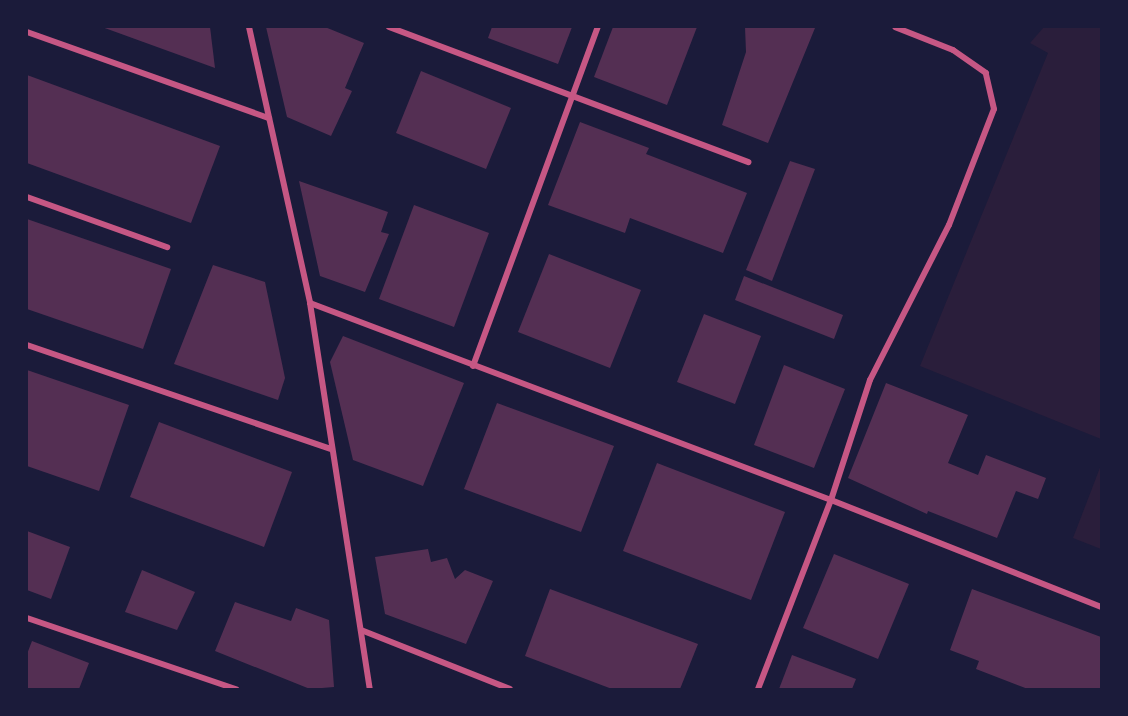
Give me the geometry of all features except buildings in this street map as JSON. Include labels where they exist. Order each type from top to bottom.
[{"type":"street","points":[[249,27],[310,303],[330,449],[370,689]]},
{"type":"street","points":[[388,27],[572,99],[748,162]]},
{"type":"street","points":[[473,366],[598,27]]},
{"type":"street","points":[[758,689],[831,500],[870,380],[949,225],[994,109],[986,73],[953,50],[895,27]]},
{"type":"street","points":[[27,32],[269,118]]},
{"type":"street","points":[[27,197],[167,247]]},
{"type":"street","points":[[310,303],[831,500],[1101,607]]},
{"type":"street","points":[[27,345],[330,449]]},
{"type":"street","points":[[27,618],[236,689]]},
{"type":"street","points":[[361,630],[510,689]]},
{"type":"shaded area","points":[[1044,27],[1101,27],[1101,439],[920,366],[1048,53],[1030,43]]},
{"type":"shaded area","points":[[1101,465],[1101,549],[1073,538]]}]
